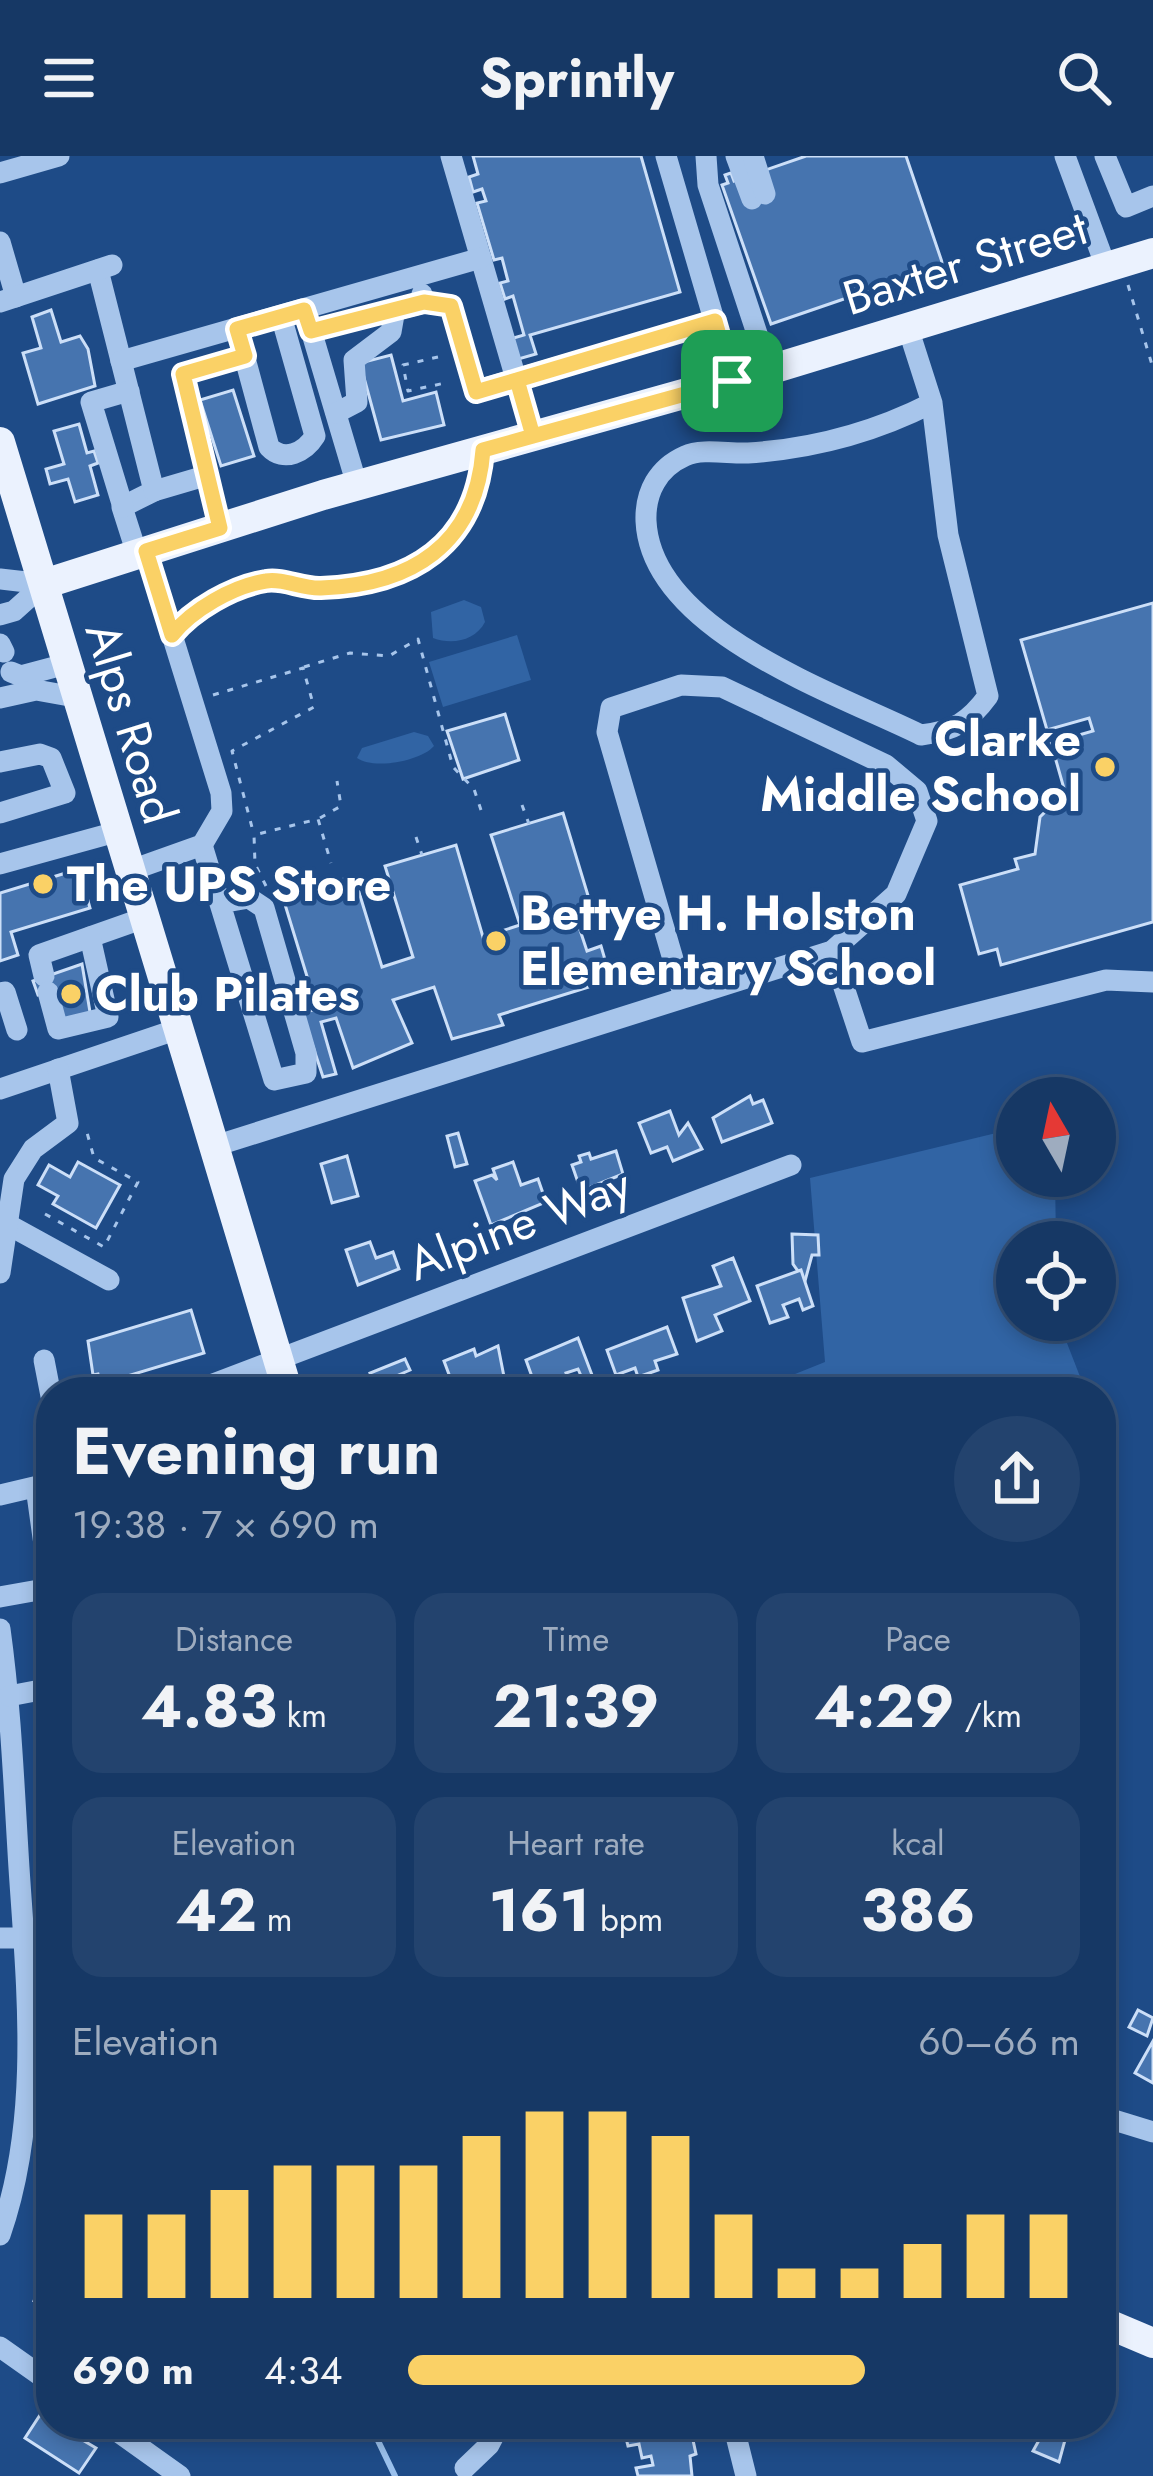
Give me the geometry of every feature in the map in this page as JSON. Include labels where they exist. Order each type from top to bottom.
[{"type":"main road","name":"Baxter Street","points":[[44,584],[357,485],[908,328],[1117,275],[1153,253]]},
{"type":"main road","name":"Alps Road","points":[[0,442],[116,832],[218,1145],[283,1377]]},
{"type":"main road","points":[[1116,2327],[1153,2343]]},
{"type":"street","points":[[0,173],[59,156]]},
{"type":"street","points":[[451,156],[533,436]]},
{"type":"street","points":[[666,156],[732,381]]},
{"type":"street","points":[[736,156],[758,196],[753,156]]},
{"type":"street","points":[[1105,156],[1126,207],[1153,196]]},
{"type":"street","points":[[711,158],[708,185],[769,370]]},
{"type":"street","points":[[1073,160],[1117,275]]},
{"type":"street","points":[[0,242],[8,299],[105,268],[121,361],[154,491]]},
{"type":"street","points":[[308,320],[481,258]]},
{"type":"street","points":[[418,277],[424,302]]},
{"type":"street","points":[[121,361],[281,316],[308,320],[424,302],[451,306],[476,392],[715,321]]},
{"type":"street","points":[[336,413],[357,402],[354,360],[391,332],[395,309]]},
{"type":"street","points":[[237,329],[269,447],[284,455],[308,447],[315,436],[281,316]]},
{"type":"street","points":[[308,320],[357,485]]},
{"type":"street","points":[[908,328],[932,404],[948,535],[988,695],[973,717],[951,731],[921,735],[722,637],[670,585],[647,544],[645,502],[662,470],[690,453],[749,453],[815,444],[894,422],[932,404]]},
{"type":"street","points":[[176,347],[220,528]]},
{"type":"street","points":[[183,374],[245,356]]},
{"type":"street","points":[[129,391],[91,402],[123,507],[172,635],[221,793],[222,811],[202,845],[129,871]]},
{"type":"street","points":[[172,635],[190,613],[268,580],[313,589],[355,586],[430,560],[462,524],[481,486],[483,450]]},
{"type":"street","points":[[123,507],[154,491],[205,476]]},
{"type":"street","points":[[0,579],[44,584]]},
{"type":"street","points":[[0,615],[14,611],[44,584]]},
{"type":"street","points":[[5,669],[33,674],[66,664]]},
{"type":"street","points":[[5,669],[50,691],[76,697]]},
{"type":"street","points":[[218,1145],[685,998],[832,951],[896,894],[926,821],[917,791],[886,765],[722,687],[681,686],[645,693],[611,708],[607,732],[685,998]]},
{"type":"street","points":[[0,762],[40,754],[57,766],[65,793],[0,813]]},
{"type":"street","points":[[0,774],[40,754]]},
{"type":"street","points":[[0,864],[116,832]]},
{"type":"street","points":[[202,845],[274,1080],[306,1073],[306,1053],[264,908],[249,898],[220,903]]},
{"type":"street","points":[[90,937],[108,1018],[58,1029],[39,955],[90,937],[144,918]]},
{"type":"street","points":[[832,951],[862,1042],[1106,980],[1153,982]]},
{"type":"street","points":[[0,993],[5,992],[17,1030]]},
{"type":"street","points":[[102,1020],[112,1051]]},
{"type":"street","points":[[0,1089],[178,1029]]},
{"type":"street","points":[[0,1273],[9,1194],[27,1157],[68,1123],[58,1070]]},
{"type":"street","name":"Alpine Way","points":[[232,1377],[790,1166]]},
{"type":"street","points":[[7,1224],[109,1280]]},
{"type":"street","points":[[44,1360],[47,1377]]},
{"type":"street","points":[[0,1496],[36,1487]]},
{"type":"street","points":[[0,1597],[36,1591]]},
{"type":"street","points":[[0,1629],[9,1696],[28,2002],[24,2108],[11,2203],[0,2235]]},
{"type":"street","points":[[9,1696],[36,1691]]},
{"type":"street","points":[[0,1938],[36,1939]]},
{"type":"street","points":[[1116,2121],[1153,2132]]},
{"type":"street","points":[[0,2347],[36,2373]]},
{"type":"street","points":[[128,2439],[179,2476]]},
{"type":"street","points":[[465,2468],[492,2439]]},
{"type":"street","points":[[737,2439],[746,2476]]},
{"type":"path","points":[[1117,275],[1153,368]]},
{"type":"path","points":[[438,358],[403,365],[408,392],[446,383]]},
{"type":"path","points":[[396,375],[404,372]]},
{"type":"path","points":[[424,388],[426,395]]},
{"type":"path","points":[[193,703],[350,653],[389,656],[418,639],[453,766],[474,789],[483,816]]},
{"type":"path","points":[[268,892],[254,864],[254,835],[232,751],[314,707],[303,668]]},
{"type":"path","points":[[254,835],[318,818],[341,806],[337,781]]},
{"type":"path","points":[[522,805],[529,824]]},
{"type":"path","points":[[318,818],[332,863]]},
{"type":"path","points":[[416,837],[422,855]]},
{"type":"path","points":[[311,870],[317,888]]},
{"type":"path","points":[[45,1214],[104,1246],[138,1182],[94,1158],[84,1122]]},
{"type":"shaded area","points":[[464,600],[481,607],[485,622],[481,628],[462,640],[433,638],[431,612]]},
{"type":"shaded area","points":[[517,635],[531,680],[443,707],[429,662]]},
{"type":"shaded area","points":[[414,732],[428,736],[434,746],[397,762],[357,758],[362,748]]},
{"type":"shaded area","points":[[996,1133],[996,1197],[1055,1197],[1056,1221],[996,1221],[996,1341],[1066,1341],[1080,1377],[788,1377],[825,1362],[810,1178]]},
{"type":"building","points":[[473,156],[641,156],[680,292],[530,335],[536,354],[515,360],[510,339],[524,335],[513,296],[505,299],[500,283],[508,281],[502,258],[494,260],[477,203],[486,201],[482,189],[473,192],[469,177],[478,174]]},
{"type":"building","points":[[806,156],[906,156],[943,265],[771,324],[722,185],[728,183],[725,175],[731,173],[734,181]]},
{"type":"building","points":[[51,310],[61,342],[80,336],[88,349],[95,386],[38,404],[23,353],[41,348],[32,317]]},
{"type":"building","points":[[391,355],[403,401],[436,392],[444,425],[381,440],[360,363]]},
{"type":"building","points":[[233,390],[254,456],[221,466],[200,400]]},
{"type":"building","points":[[79,424],[87,453],[94,451],[98,463],[90,466],[98,495],[75,502],[68,479],[50,484],[46,469],[64,464],[54,431]]},
{"type":"building","name":"Clarke Middle School","points":[[1153,603],[1153,922],[1001,965],[997,949],[979,954],[960,885],[1018,869],[1015,859],[1035,854],[1040,817],[1065,792],[1051,743],[1093,731],[1089,718],[1047,730],[1021,640]]},
{"type":"building","points":[[505,714],[519,760],[463,779],[447,731]]},
{"type":"building","name":"Bettye H. Holston Elementary School","points":[[563,813],[596,922],[580,930],[587,951],[601,946],[606,963],[587,970],[592,986],[499,1015],[503,1025],[452,1039],[434,987],[393,1000],[412,1043],[353,1068],[336,1018],[321,1022],[336,1074],[323,1077],[302,1013],[317,1009],[283,898],[354,876],[382,967],[413,957],[385,866],[456,845],[483,937],[520,925],[491,835]]},
{"type":"building","points":[[79,869],[90,908],[11,932],[18,955],[0,961],[0,893]]},
{"type":"building","name":"Club Pilates","points":[[82,964],[91,1018],[65,1026],[54,991],[38,995],[33,981]]},
{"type":"building","points":[[750,1096],[753,1104],[763,1100],[772,1123],[722,1142],[713,1118]]},
{"type":"building","points":[[670,1111],[679,1135],[688,1123],[702,1149],[673,1161],[667,1147],[651,1153],[639,1123]]},
{"type":"building","points":[[458,1133],[467,1164],[455,1167],[447,1136]]},
{"type":"building","points":[[616,1151],[623,1174],[581,1191],[572,1165],[581,1162],[579,1156],[589,1153],[591,1159]]},
{"type":"building","points":[[347,1156],[358,1196],[332,1203],[321,1164]]},
{"type":"building","points":[[78,1162],[120,1185],[96,1228],[53,1204],[58,1196],[38,1185],[49,1165],[70,1177]]},
{"type":"building","points":[[513,1162],[521,1185],[538,1179],[546,1202],[491,1225],[475,1181],[492,1175],[497,1180],[493,1169]]},
{"type":"building","points":[[792,1234],[818,1235],[819,1255],[812,1255],[805,1281],[793,1264]]},
{"type":"building","points":[[370,1242],[376,1258],[393,1252],[399,1269],[358,1285],[346,1250]]},
{"type":"building","points":[[733,1258],[750,1301],[715,1315],[722,1331],[697,1341],[683,1298],[721,1286],[713,1266]]},
{"type":"building","points":[[801,1270],[813,1306],[803,1310],[799,1299],[783,1305],[788,1317],[770,1323],[757,1286]]},
{"type":"building","points":[[191,1310],[204,1353],[124,1377],[99,1377],[93,1375],[88,1341]]},
{"type":"building","points":[[667,1327],[677,1354],[655,1361],[658,1370],[638,1377],[635,1368],[616,1375],[607,1350]]},
{"type":"building","points":[[578,1338],[592,1375],[582,1377],[578,1369],[566,1373],[568,1377],[532,1377],[526,1360]]},
{"type":"building","points":[[498,1346],[504,1377],[450,1377],[444,1361],[474,1349],[476,1356]]},
{"type":"building","points":[[405,1359],[410,1370],[394,1377],[372,1377],[370,1373]]},
{"type":"building","points":[[1138,2010],[1153,2018],[1147,2036],[1129,2027]]},
{"type":"building","points":[[1153,2041],[1153,2083],[1135,2073]]},
{"type":"building","points":[[36,2421],[36,2439],[81,2439],[96,2448],[79,2473],[25,2438]]},
{"type":"building","points":[[626,2439],[693,2439],[692,2476],[638,2476],[636,2468],[653,2465],[651,2456],[642,2458],[639,2444],[628,2446]]},
{"type":"building","points":[[1040,2439],[1065,2439],[1059,2462],[1033,2451]]},
{"type":"waterway","points":[[377,2439],[395,2476]]},
{"type":"place","name":"Clarke Middle School","points":[[1105,767]]},
{"type":"place","name":"The UPS Store","points":[[43,884]]},
{"type":"place","name":"Bettye H. Holston Elementary School","points":[[496,941]]},
{"type":"place","name":"Club Pilates","points":[[71,994]]},
{"type":"route","points":[[732,381],[533,436],[517,380],[476,392],[451,306],[424,302],[311,331],[304,310],[237,329],[245,356],[183,374],[186,402],[220,528],[146,551],[172,635],[190,613],[268,580],[313,589],[355,586],[430,560],[462,524],[481,486],[483,450],[533,436],[526,413],[517,380],[715,321],[732,381]]}]
